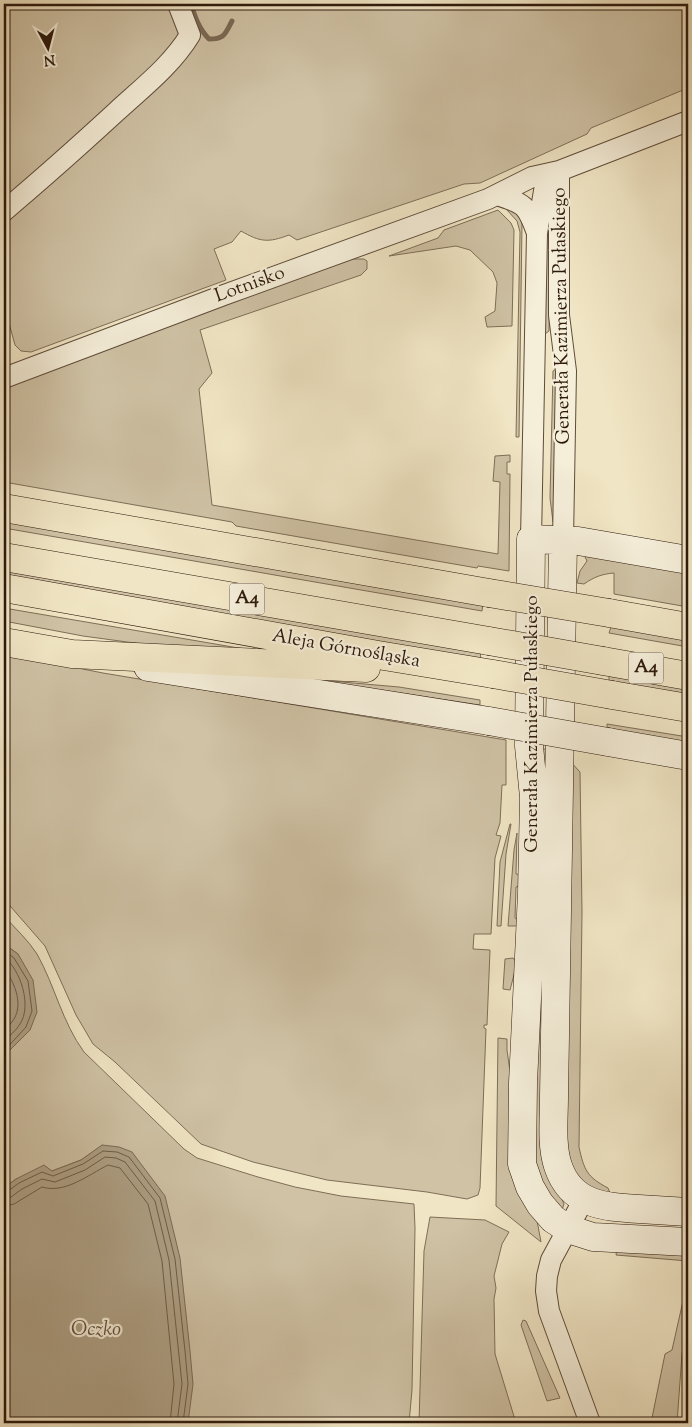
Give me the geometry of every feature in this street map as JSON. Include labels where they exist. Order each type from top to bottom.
[{"type":"main road","points":[[4,508],[688,627]]},
{"type":"main road","name":"A4","points":[[4,557],[688,676]]},
{"type":"main road","name":"Aleja Górnośląska","points":[[4,588],[688,708]]},
{"type":"main road","points":[[4,642],[72,654],[493,674]]},
{"type":"street","points":[[4,211],[41,180],[179,53],[190,35],[178,4]]},
{"type":"street","name":"Lotnisko","points":[[4,378],[497,195],[532,177],[559,171],[688,121]]},
{"type":"street","name":"Generała Kazimierza Pułaskiego","points":[[559,171],[545,186],[537,233],[529,746],[534,797],[522,1158],[525,1177],[540,1204],[553,1219],[568,1229]]},
{"type":"street","name":"Generała Kazimierza Pułaskiego","points":[[559,171],[559,314],[566,371],[554,1140],[558,1165],[562,1174],[573,1191],[584,1199]]},
{"type":"street","points":[[497,195],[518,202],[529,211],[537,233]]},
{"type":"street","points":[[531,539],[578,541],[688,560]]},
{"type":"street","points":[[72,654],[489,721],[688,756]]},
{"type":"street","points":[[590,1423],[549,1311],[546,1284],[548,1269],[554,1255],[584,1199],[614,1208],[688,1212]]},
{"type":"street","points":[[568,1229],[593,1236],[688,1242]]},
{"type":"shaded area","points":[[4,4],[688,4],[688,88],[591,128],[587,134],[480,183],[464,184],[297,240],[289,235],[264,240],[241,231],[232,242],[214,249],[226,280],[31,352],[21,351],[15,345],[4,305]]},
{"type":"shaded area","points":[[506,209],[517,214],[522,224],[519,437],[516,437],[520,232],[517,221]]},
{"type":"shaded area","points":[[498,210],[511,223],[514,230],[512,326],[487,327],[485,317],[495,311],[497,283],[493,272],[470,250],[456,246],[389,256],[438,238],[444,230]]},
{"type":"shaded area","points":[[551,212],[549,331],[545,334],[547,215]]},
{"type":"shaded area","points":[[352,259],[364,259],[367,261],[367,269],[361,275],[200,330],[212,373],[199,389],[212,505],[498,554],[500,482],[493,481],[495,456],[510,455],[510,462],[507,462],[507,474],[510,474],[509,571],[478,566],[477,568],[236,526],[232,522],[4,482],[4,388],[196,314]]},
{"type":"shaded area","points":[[557,368],[554,523],[550,498],[553,371]]},
{"type":"shaded area","points":[[4,518],[483,604],[482,611],[4,528]]},
{"type":"shaded area","points":[[593,554],[688,568],[688,607],[614,594],[614,573],[598,576],[584,584],[577,583],[580,571],[587,561],[585,557]]},
{"type":"shaded area","points":[[4,568],[480,651],[481,661],[4,577]]},
{"type":"shaded area","points":[[4,608],[262,652],[164,647],[83,636],[4,621]]},
{"type":"shaded area","points":[[612,624],[688,638],[688,647],[609,633]]},
{"type":"shaded area","points":[[4,651],[103,673],[506,740],[506,785],[502,785],[500,823],[496,835],[501,836],[495,858],[491,934],[474,934],[473,949],[490,950],[487,1025],[484,1025],[486,1029],[480,1188],[478,1195],[467,1199],[427,1192],[327,1180],[253,1162],[201,1144],[115,1062],[93,1044],[76,1015],[45,946],[4,899]]},
{"type":"shaded area","points":[[609,673],[688,687],[688,697],[609,683]]},
{"type":"shaded area","points":[[308,679],[399,687],[480,700],[480,705]]},
{"type":"shaded area","points":[[607,724],[688,737],[688,745],[607,728]]},
{"type":"shaded area","points":[[541,748],[551,751],[561,1197],[564,1204],[562,1210],[536,1179],[533,1063]]},
{"type":"shaded area","points":[[569,760],[580,772],[582,912],[579,1147],[588,1172],[595,1180],[608,1188],[610,1193],[593,1191],[576,1175],[566,1150]]},
{"type":"shaded area","points":[[510,824],[501,926],[497,926],[500,862]]},
{"type":"shaded area","points":[[517,833],[516,874],[523,875],[522,886],[516,887],[515,918],[522,923],[508,926],[514,850]]},
{"type":"shaded area","points":[[4,916],[26,939],[37,954],[70,1029],[84,1052],[184,1149],[197,1158],[295,1187],[341,1196],[414,1204],[412,1390],[409,1423],[188,1423],[188,1416],[103,1145],[81,1160],[52,1171],[16,1179],[4,1188],[4,1056],[30,1030],[18,954],[4,944]]},
{"type":"shaded area","points":[[513,958],[517,963],[510,990],[503,989],[505,959]]},
{"type":"shaded area","points":[[498,1038],[507,1039],[512,1086],[541,1242],[496,1206]]},
{"type":"shaded area","points":[[430,1217],[485,1220],[509,1232],[502,1244],[494,1276],[496,1288],[494,1299],[495,1354],[516,1423],[419,1423],[424,1251]]},
{"type":"shaded area","points":[[617,1248],[688,1252],[688,1261],[616,1255]]},
{"type":"shaded area","points":[[688,1287],[688,1324],[682,1354],[677,1423],[651,1423],[665,1354],[672,1350],[685,1292]]},
{"type":"shaded area","points":[[523,1320],[526,1321],[560,1398],[547,1401],[521,1325]]},
{"type":"water","points":[[4,944],[18,954],[33,980],[37,1012],[30,1030],[4,1056]]},
{"type":"water","name":"Oczko","points":[[102,1145],[119,1147],[132,1152],[165,1196],[180,1258],[190,1351],[193,1384],[188,1423],[4,1423],[4,1188],[16,1179],[44,1165],[52,1171],[81,1160]]},
{"type":"waterway","points":[[191,4],[200,27],[209,39],[224,35],[232,21]]}]
